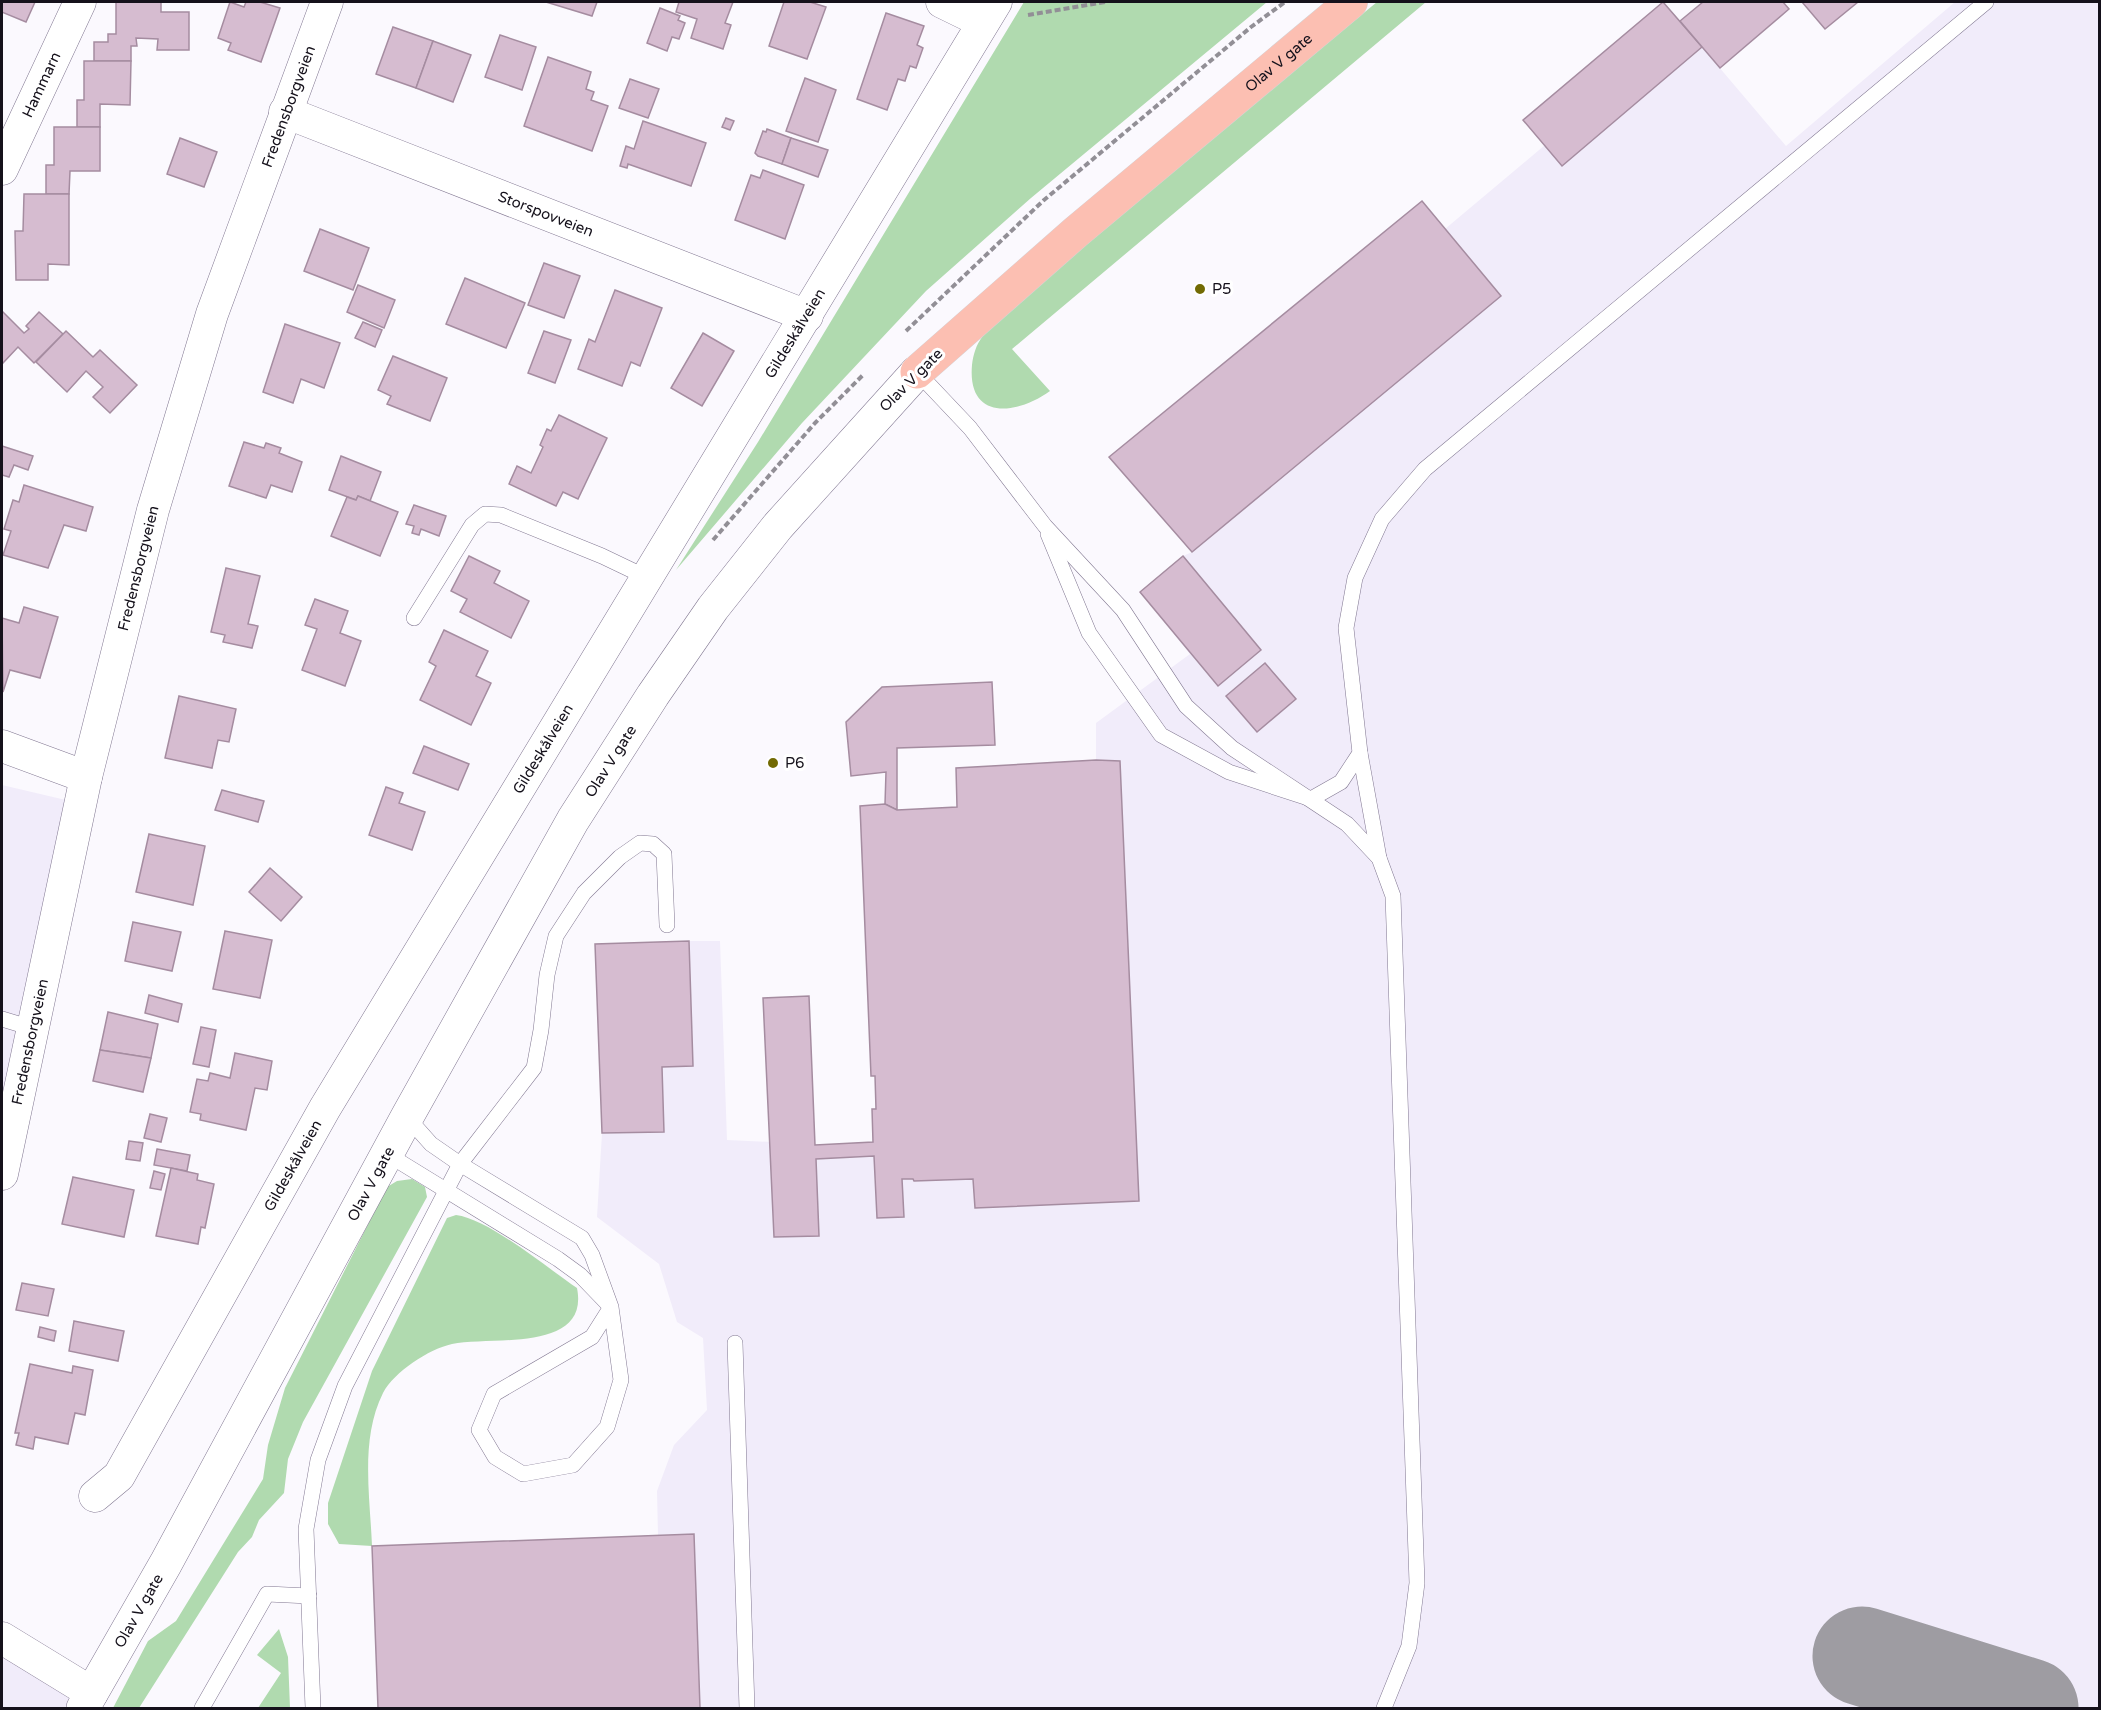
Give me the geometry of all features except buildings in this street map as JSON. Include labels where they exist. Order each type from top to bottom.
[{"type":"highway","name":"Olav V gate","points":[[916,372],[1076,231],[1351,2]]},
{"type":"street","name":"Hammarn","points":[[2,169],[80,2]]},
{"type":"street","name":"Fredensborgveien","points":[[4,1158],[86,777],[153,510],[212,314],[327,2]]},
{"type":"street","points":[[942,2],[990,12]]},
{"type":"street","name":"Gildeskålveien","points":[[95,1496],[119,1476],[325,1108],[990,12]]},
{"type":"street","name":"Storspovveien","points":[[285,112],[807,316]]},
{"type":"street","name":"Olav V gate","points":[[87,1701],[166,1563],[407,1117],[573,820],[653,695],[713,608],[778,526],[916,372]]},
{"type":"street","points":[[2,746],[86,777]]},
{"type":"street","points":[[2,1638],[87,1701]]},
{"type":"lane","points":[[1384,1708],[1409,1646],[1417,1582],[1393,896],[1379,858],[1360,753],[1346,628],[1355,578],[1382,519],[1425,469],[1986,2]]},
{"type":"lane","points":[[916,372],[970,428],[1045,526],[1123,610],[1186,706],[1232,748],[1347,824],[1379,858]]},
{"type":"lane","points":[[414,618],[472,525],[485,514],[501,515],[602,556],[648,578]]},
{"type":"lane","points":[[1045,526],[1089,633],[1161,735],[1229,772],[1311,799],[1341,782],[1360,753]]},
{"type":"lane","points":[[313,1708],[306,1529],[318,1460],[345,1386],[460,1164],[534,1068],[547,975],[556,936],[584,893],[620,857],[640,843],[653,844],[664,854],[667,925]]},
{"type":"lane","points":[[2,1019],[32,1028]]},
{"type":"lane","points":[[407,1117],[431,1144],[582,1238],[592,1254],[611,1307],[621,1380],[607,1427],[573,1465],[523,1474],[495,1457],[479,1430],[494,1394],[592,1336],[611,1307]]},
{"type":"lane","points":[[387,1154],[558,1259],[580,1275],[611,1307]]},
{"type":"lane","points":[[735,1343],[747,1708]]},
{"type":"lane","points":[[202,1708],[267,1594],[309,1596]]},
{"type":"path","points":[[990,12],[1105,2]]},
{"type":"shaded area","points":[[1955,2],[2099,2],[2099,1708],[700,1708],[694,1535],[658,1535],[657,1491],[674,1445],[707,1410],[703,1338],[677,1322],[659,1264],[597,1217],[602,1133],[689,941],[720,941],[727,1140],[884,1147],[1096,760],[1096,723],[1190,654],[1140,592],[1183,556],[1192,552],[1501,296],[1445,229],[1545,145],[1702,47],[1786,146]]},
{"type":"shaded area","points":[[2,785],[70,801],[2,1174]]},
{"type":"shaded area","points":[[2,1638],[83,1708],[2,1708]]},
{"type":"green space","points":[[1024,2],[1267,2],[1031,198],[926,291],[802,423],[676,570],[758,442]]},
{"type":"green space","points":[[1377,2],[1426,2],[1012,349],[1050,391],[1023,405],[1010,408],[997,408],[986,404],[977,396],[973,383],[972,361],[978,343],[990,328],[1052,272]]},
{"type":"green space","points":[[412,1179],[425,1187],[427,1197],[303,1422],[288,1459],[284,1493],[259,1520],[252,1537],[238,1552],[139,1708],[113,1708],[148,1641],[176,1621],[263,1479],[268,1445],[285,1388],[387,1187],[397,1181]]},
{"type":"green space","points":[[456,1215],[485,1225],[577,1288],[577,1309],[568,1323],[553,1332],[512,1340],[452,1344],[423,1356],[395,1377],[383,1393],[371,1429],[368,1468],[372,1546],[339,1544],[328,1524],[328,1503],[372,1371],[447,1218]]},
{"type":"green space","points":[[279,1629],[288,1657],[290,1708],[258,1708],[281,1673],[257,1655]]},
{"type":"taxiway","points":[[1862,1656],[2029,1708]]},
{"type":"place","name":"P5","points":[[1200,289]]},
{"type":"place","name":"P6","points":[[773,763]]}]
